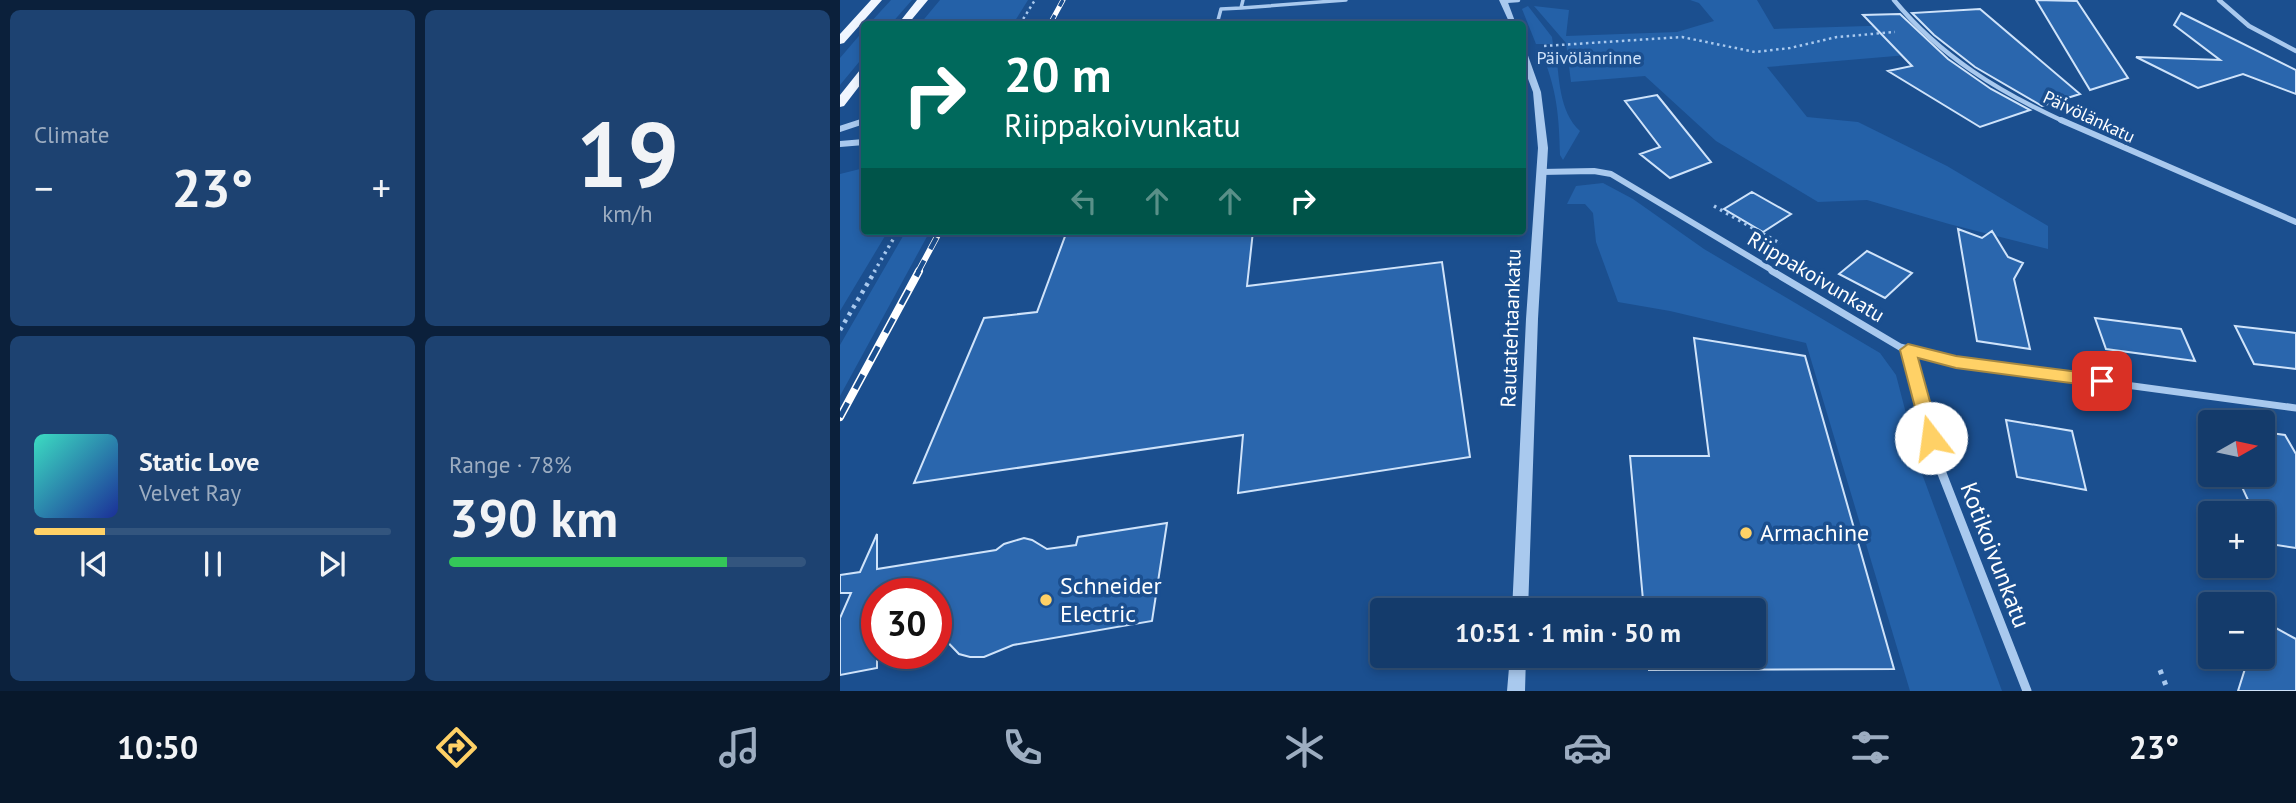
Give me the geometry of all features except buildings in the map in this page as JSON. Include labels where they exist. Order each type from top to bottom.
[{"type":"main road","points":[[840,41],[877,0]]},
{"type":"main road","points":[[906,21],[923,0]]},
{"type":"main road","points":[[840,103],[861,77]]},
{"type":"street","points":[[1512,21],[1503,1],[1518,0]]},
{"type":"street","name":"Päivölänkatu","points":[[1894,0],[1920,31],[1966,67],[2047,113],[2296,222]]},
{"type":"street","points":[[2219,0],[2249,26],[2296,51]]},
{"type":"street","name":"Rautatehtaankatu","points":[[1521,598],[1541,172],[1538,92],[1526,69]]},
{"type":"street","points":[[840,128],[861,122]]},
{"type":"street","points":[[840,144],[861,142]]},
{"type":"street","name":"Riippakoivunkatu","points":[[1541,172],[1603,172],[1626,181],[1686,221],[1908,350],[1956,362],[2296,408]]},
{"type":"street","name":"Kotikoivunkatu","points":[[1908,350],[1937,460],[2027,691]]},
{"type":"street","points":[[1516,691],[1517,668]]},
{"type":"lane","points":[[1241,8],[1243,0]]},
{"type":"lane","points":[[1218,21],[1221,9],[1346,0]]},
{"type":"path","points":[[1022,21],[1035,0]]},
{"type":"path","points":[[1537,47],[1682,37],[1755,52],[1790,48],[1837,37],[1920,31]]},
{"type":"path","points":[[1714,206],[1781,244]]},
{"type":"path","points":[[840,330],[896,235]]},
{"type":"path","points":[[2160,670],[2168,691]]},
{"type":"green space","points":[[891,0],[912,0],[894,21],[872,21]]},
{"type":"green space","points":[[940,0],[1028,0],[1015,21],[922,21]]},
{"type":"green space","name":"Päivölänrinne","points":[[1690,0],[1757,0],[1774,29],[1900,25],[1931,53],[1767,67],[1807,117],[1858,122],[1947,166],[2048,226],[2048,249],[1867,200],[1818,202],[1716,141],[1645,76],[1571,82],[1566,43],[1534,6],[1569,10],[1566,36],[1677,32],[1714,21],[1699,3]]},
{"type":"green space","points":[[1528,6],[1552,37],[1553,44],[1536,44],[1522,9]]},
{"type":"green space","points":[[861,34],[861,60],[840,85],[840,58]]},
{"type":"green space","points":[[1540,50],[1556,51],[1564,104],[1580,131],[1563,160],[1560,155],[1554,89]]},
{"type":"green space","points":[[861,169],[861,235],[886,235],[840,311],[840,174]]},
{"type":"green space","points":[[1603,183],[1633,199],[1704,249],[1880,353],[1896,375],[1921,471],[2002,691],[1910,691],[1806,343],[1670,311],[1618,302],[1596,242],[1593,213],[1585,204],[1567,204],[1576,186]]},
{"type":"green space","points":[[904,235],[928,235],[840,396],[840,345]]},
{"type":"railway","points":[[1052,21],[1063,0]]},
{"type":"railway","points":[[918,272],[938,235]]},
{"type":"railway","points":[[840,417],[919,271]]},
{"type":"place","name":"Armachine","points":[[1746,533]]},
{"type":"place","name":"Schneider Electric","points":[[1046,600]]},
{"type":"route","points":[[1931,438],[1908,350],[1956,362],[2102,381]]}]
